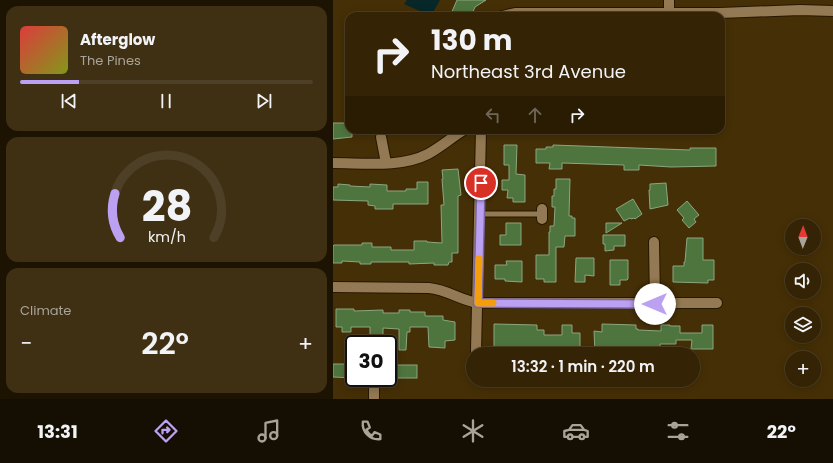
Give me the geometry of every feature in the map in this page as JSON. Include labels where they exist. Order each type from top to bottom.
[{"type":"street","points":[[669,0],[669,12]]},
{"type":"street","points":[[725,12],[800,5],[833,11]]},
{"type":"street","points":[[333,162],[386,163],[401,162],[419,158],[436,150],[458,134]]},
{"type":"street","points":[[476,347],[481,134]]},
{"type":"street","points":[[381,137],[386,163]]},
{"type":"street","points":[[654,242],[655,304]]},
{"type":"street","points":[[333,287],[429,288],[441,290],[469,302],[478,303],[717,303]]},
{"type":"street","points":[[374,387],[374,399]]},
{"type":"lane","points":[[480,214],[542,214]]},
{"type":"water","points":[[407,0],[440,0],[433,12],[422,12],[404,4]]},
{"type":"building","points":[[457,0],[486,0],[475,7],[473,12],[452,12]]},
{"type":"building","points":[[333,123],[345,123],[345,134],[352,134],[352,137],[333,139]]},
{"type":"building","points":[[504,145],[517,145],[516,174],[525,175],[525,202],[513,202],[513,198],[507,198],[508,190],[502,190],[502,180],[509,180],[509,165],[504,165]]},
{"type":"building","points":[[553,145],[690,150],[690,148],[716,148],[716,166],[671,167],[639,165],[639,170],[624,170],[624,165],[562,163],[562,169],[549,169],[550,163],[536,163],[536,149],[546,149],[546,147],[553,147]]},
{"type":"building","points":[[458,169],[461,195],[458,196],[458,253],[452,253],[452,262],[449,262],[448,265],[434,265],[434,263],[409,264],[409,262],[371,262],[371,264],[360,264],[360,262],[342,261],[342,263],[333,263],[334,245],[362,245],[362,243],[372,243],[372,247],[391,247],[391,250],[414,250],[414,241],[442,243],[441,205],[444,205],[442,170]]},
{"type":"building","points":[[556,179],[570,179],[569,216],[575,218],[575,236],[565,236],[564,247],[556,247],[556,282],[544,282],[544,279],[536,279],[536,255],[549,255],[549,232],[550,226],[554,226],[555,207],[552,207],[552,196],[554,196],[554,189],[556,189]]},
{"type":"building","points":[[417,182],[428,182],[428,204],[393,204],[393,209],[375,209],[375,206],[368,205],[368,201],[333,200],[333,187],[338,187],[338,184],[370,187],[370,184],[387,185],[387,191],[406,191],[406,189],[417,189]]},
{"type":"building","points":[[666,183],[668,205],[650,209],[650,184]]},
{"type":"building","points":[[633,199],[642,214],[635,219],[630,218],[624,221],[616,209]]},
{"type":"building","points":[[687,201],[699,215],[694,219],[696,222],[689,228],[682,220],[684,218],[677,210]]},
{"type":"building","points":[[506,223],[521,223],[521,245],[500,245],[500,235],[506,235]]},
{"type":"building","points":[[606,223],[622,223],[606,233]]},
{"type":"building","points":[[603,235],[625,235],[625,246],[614,246],[614,250],[605,251]]},
{"type":"building","points":[[687,238],[703,238],[703,260],[714,260],[714,280],[708,280],[708,283],[673,282],[673,266],[684,266]]},
{"type":"building","points":[[576,258],[594,258],[594,276],[585,275],[585,282],[575,282]]},
{"type":"building","points":[[610,260],[628,260],[628,279],[620,280],[620,285],[610,285]]},
{"type":"building","points":[[506,261],[522,261],[522,282],[495,279],[495,265],[507,265]]},
{"type":"building","points":[[336,309],[354,309],[354,311],[383,310],[383,313],[399,313],[399,310],[410,310],[410,312],[425,312],[425,316],[443,316],[443,320],[455,322],[455,340],[445,341],[445,348],[429,347],[428,327],[410,327],[410,332],[407,332],[406,350],[399,350],[399,329],[383,328],[383,335],[370,335],[370,327],[351,327],[351,332],[342,332],[342,327],[336,327]]},
{"type":"building","points":[[494,324],[537,325],[537,330],[544,330],[544,335],[562,335],[562,325],[572,325],[572,333],[580,333],[580,347],[494,347]]},
{"type":"building","points":[[602,324],[636,325],[636,329],[638,330],[661,331],[661,325],[680,326],[680,333],[702,333],[702,325],[713,325],[713,349],[691,347],[692,340],[676,340],[676,344],[660,344],[660,347],[595,347],[594,331],[602,332]]},
{"type":"building","points":[[333,364],[345,364],[345,378],[333,377]]},
{"type":"building","points":[[397,365],[417,365],[417,378],[397,378]]},
{"type":"slow traffic","points":[[479,259],[478,303],[493,303]]},
{"type":"route","points":[[481,183],[478,303],[655,304]]}]
